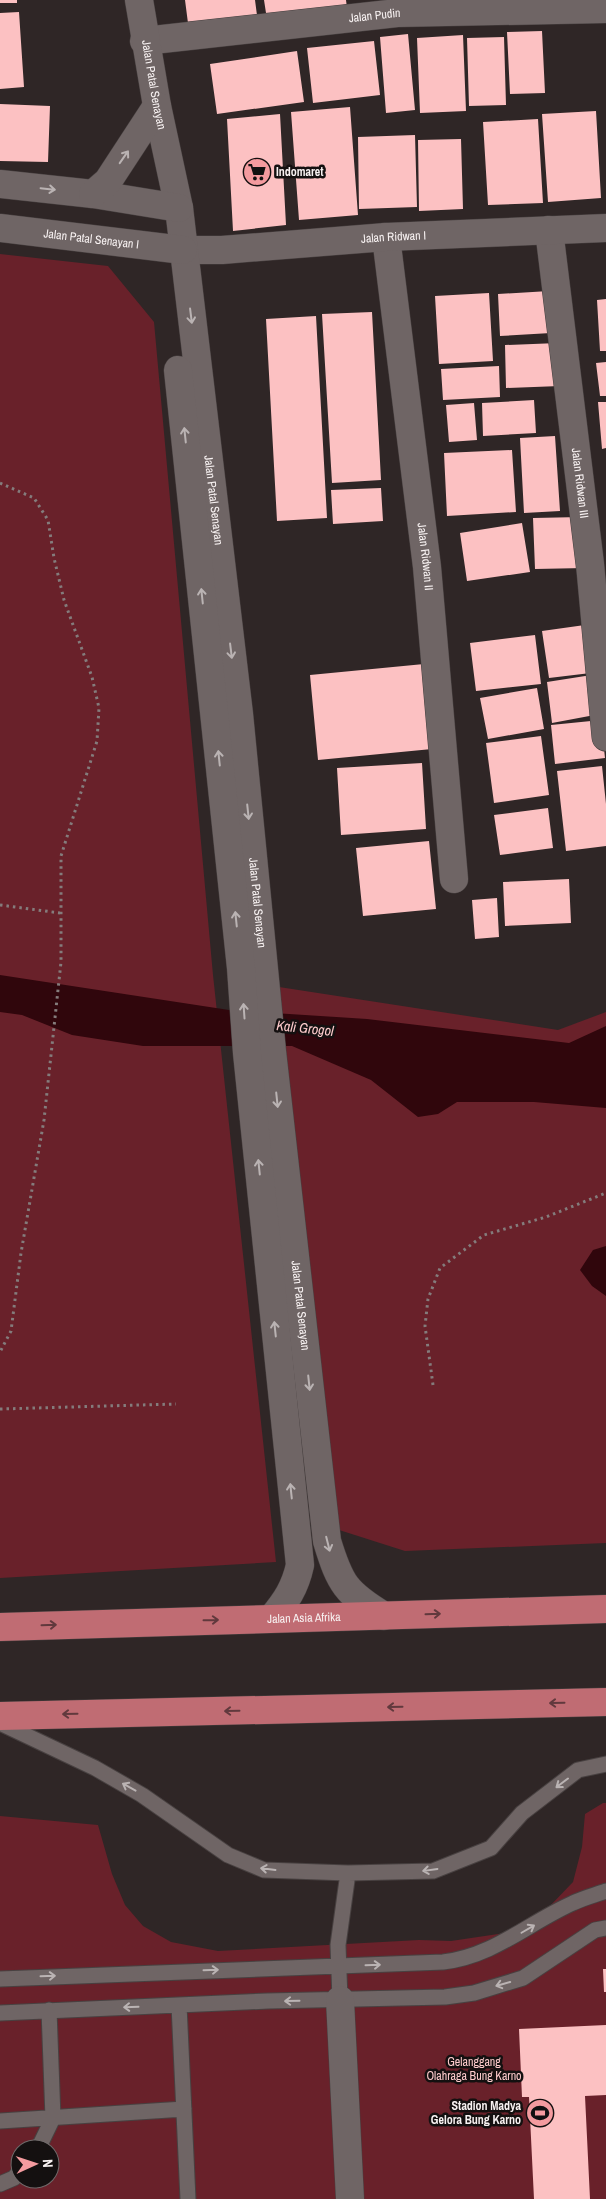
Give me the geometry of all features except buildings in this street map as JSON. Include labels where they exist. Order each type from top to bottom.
[{"type":"main road","name":"Jalan Asia Afrika","points":[[0,1627],[606,1609]]},
{"type":"main road","points":[[0,1716],[606,1702]]},
{"type":"street","name":"Jalan Patal Senayan","points":[[139,0],[144,41],[170,170],[174,249],[253,967],[300,1565],[296,1584],[288,1598],[272,1618]]},
{"type":"street","name":"Jalan Pudin","points":[[144,41],[396,7],[576,5],[606,9]]},
{"type":"street","points":[[93,194],[108,182],[157,106]]},
{"type":"street","points":[[0,184],[93,194],[172,206]]},
{"type":"street","name":"Jalan Patal Senayan I","points":[[0,228],[174,249]]},
{"type":"street","name":"Jalan Ridwan I","points":[[174,249],[222,250],[386,236],[606,228]]},
{"type":"street","name":"Jalan Ridwan III","points":[[549,230],[590,564],[604,694],[606,737]]},
{"type":"street","name":"Jalan Ridwan II","points":[[386,236],[427,567],[454,879]]},
{"type":"street","name":"Jalan Patal Senayan","points":[[259,1052],[327,1541],[334,1564],[343,1583],[356,1598],[384,1616]]},
{"type":"street","points":[[340,2000],[350,2199]]},
{"type":"lane","points":[[0,1723],[95,1768],[142,1795],[228,1855],[264,1870],[348,1873],[433,1871],[491,1848],[522,1813],[578,1770],[606,1764]]},
{"type":"lane","points":[[340,2000],[338,1945],[348,1873]]},
{"type":"lane","points":[[0,1979],[465,1960],[510,1939],[572,1903],[606,1891]]},
{"type":"lane","points":[[0,2013],[179,2005],[446,1997],[474,1993],[523,1978],[595,1930],[606,1928]]},
{"type":"lane","points":[[179,2005],[188,2199]]},
{"type":"lane","points":[[43,2139],[53,2118],[49,2010]]},
{"type":"lane","points":[[0,2121],[184,2110]]},
{"type":"path","points":[[0,483],[34,498],[48,520],[54,558],[64,600],[92,677],[99,708],[97,741],[61,856],[61,962],[44,1120],[21,1253],[10,1331],[0,1352]]},
{"type":"path","points":[[0,905],[60,913]]},
{"type":"path","points":[[434,1385],[425,1326],[428,1299],[440,1268],[484,1235],[546,1216],[606,1193]]},
{"type":"path","points":[[0,1409],[176,1404]]},
{"type":"green space","points":[[0,254],[108,266],[154,322],[213,975],[276,1562],[0,1578]]},
{"type":"green space","points":[[279,987],[558,1030],[606,1012],[606,1543],[405,1551],[336,1529]]},
{"type":"green space","name":"Gelanggang Olahraga Bung Karno","points":[[606,1803],[606,2199],[0,2199],[0,1816],[98,1825],[112,1874],[125,1905],[143,1926],[171,1942],[218,1951],[419,1940],[451,1941],[512,1932],[549,1907],[573,1882],[582,1847],[585,1814]]},
{"type":"water","name":"Kali Grogol","points":[[0,975],[229,1010],[367,1019],[569,1043],[606,1026],[606,1108],[534,1102],[457,1102],[438,1114],[418,1117],[371,1080],[292,1046],[143,1046],[72,1035],[22,1015],[0,1012]]},
{"type":"water","points":[[606,1246],[606,1296],[592,1286],[580,1270],[593,1250]]},
{"type":"place","name":"Indomaret","points":[[257,172]]},
{"type":"place","name":"Stadion Madya Gelora Bung Karno","points":[[540,2113]]}]
